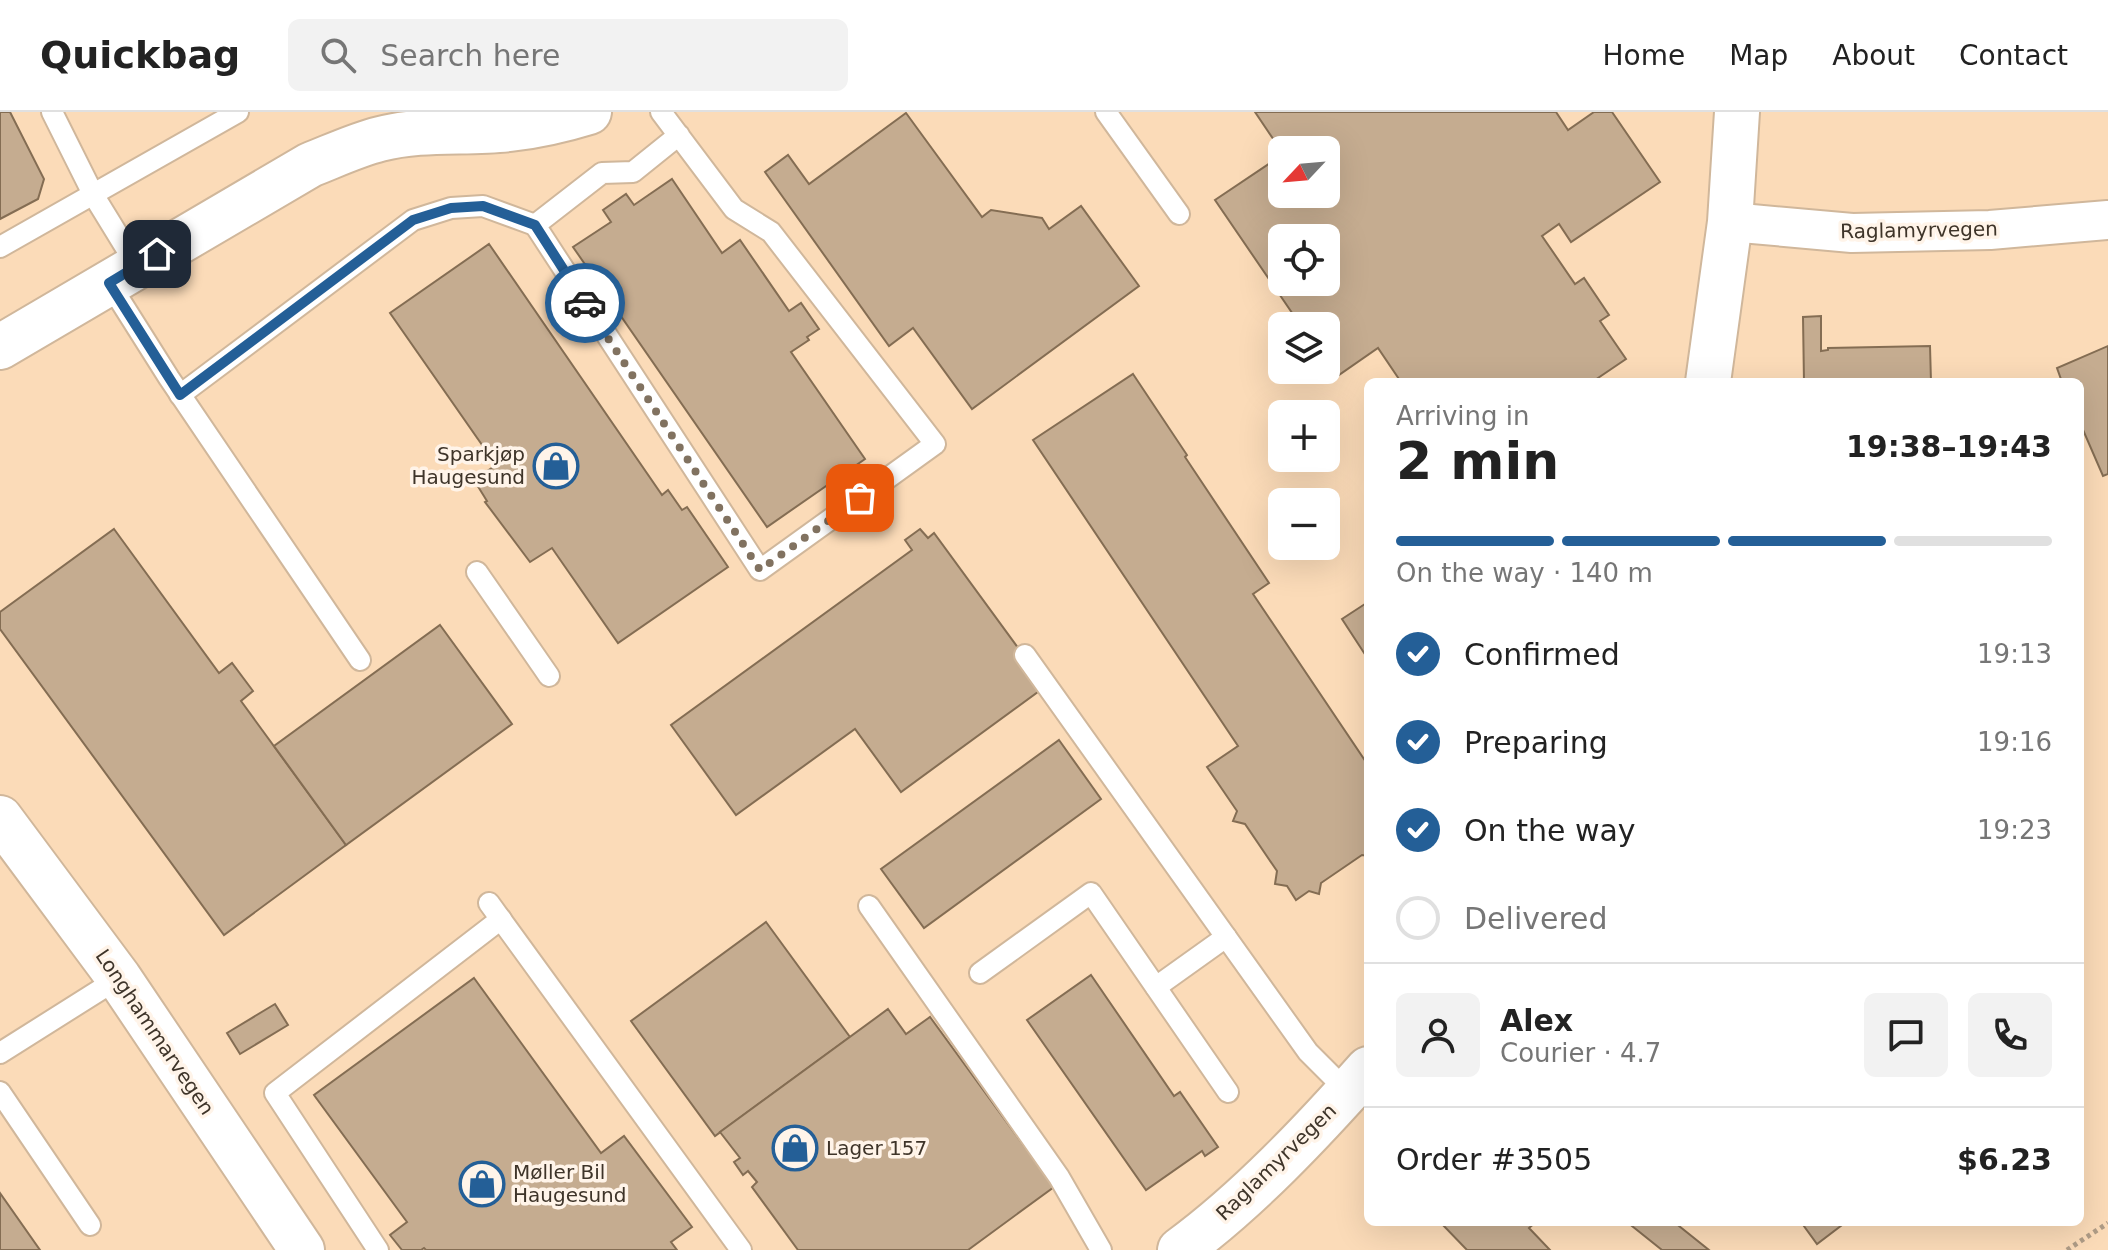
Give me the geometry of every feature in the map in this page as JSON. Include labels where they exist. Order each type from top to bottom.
[{"type":"street","points":[[0,347],[310,165],[413,123],[509,129],[589,112]]},
{"type":"street","points":[[1709,378],[1730,222],[1737,112]]},
{"type":"street","name":"Raglamyrvegen","points":[[1730,222],[1852,233],[1990,230],[2108,220]]},
{"type":"street","name":"Longhammarvegen","points":[[0,818],[119,978],[302,1250]]},
{"type":"street","name":"Raglamyrvegen","points":[[1197,1245],[1358,1080]]},
{"type":"lane","points":[[52,112],[94,196],[123,275],[180,395],[360,660]]},
{"type":"lane","points":[[0,247],[238,112]]},
{"type":"lane","points":[[180,395],[413,220],[451,208],[483,206],[535,225],[760,570],[935,444],[771,232],[734,209],[661,112]]},
{"type":"lane","points":[[1106,112],[1179,214]]},
{"type":"lane","points":[[535,225],[602,173],[633,172],[679,135]]},
{"type":"lane","points":[[477,572],[549,676]]},
{"type":"lane","points":[[1025,655],[1308,1052],[1358,1080]]},
{"type":"lane","points":[[980,973],[1091,893],[1228,1092]]},
{"type":"lane","points":[[869,906],[1059,1177],[1101,1250]]},
{"type":"lane","points":[[378,1250],[275,1093],[495,911],[736,1248]]},
{"type":"lane","points":[[1156,987],[1226,937]]},
{"type":"lane","points":[[0,1053],[119,978]]},
{"type":"lane","points":[[0,1092],[90,1225]]},
{"type":"path","points":[[2067,1250],[2108,1223]]},
{"type":"shaded area","points":[[0,112],[2108,112],[2108,1250],[0,1250]]},
{"type":"building","points":[[0,112],[10,112],[44,179],[38,199],[0,219]]},
{"type":"building","points":[[1255,112],[1556,112],[1568,130],[1594,112],[1612,112],[1660,182],[1571,242],[1559,224],[1542,236],[1575,284],[1584,278],[1609,315],[1600,321],[1626,359],[1598,378],[1398,378],[1378,348],[1340,374],[1340,312],[1291,312],[1281,296],[1340,296],[1340,224],[1268,224],[1268,278],[1215,200],[1268,164],[1268,208],[1340,208],[1340,136],[1271,136]]},
{"type":"building","points":[[906,113],[982,217],[991,210],[1042,218],[1049,229],[1081,206],[1139,286],[972,409],[913,328],[889,346],[765,172],[788,155],[809,184]]},
{"type":"building","points":[[672,179],[722,253],[740,240],[789,311],[801,303],[819,329],[791,352],[865,459],[767,527],[573,247],[611,222],[603,210],[626,194],[634,205]]},
{"type":"building","points":[[489,244],[662,495],[668,490],[682,510],[687,507],[728,567],[618,643],[552,548],[530,562],[485,502],[474,480],[496,465],[390,313]]},
{"type":"building","points":[[1821,316],[1821,351],[1828,348],[1930,346],[1931,378],[1804,378],[1803,317]]},
{"type":"building","points":[[2108,346],[2108,474],[2103,476],[2084,432],[2084,378],[2061,378],[2057,368]]},
{"type":"building","points":[[1133,374],[1269,583],[1253,594],[1364,759],[1364,855],[1321,883],[1319,894],[1309,891],[1296,900],[1287,886],[1275,884],[1277,871],[1245,824],[1233,821],[1237,811],[1207,767],[1238,746],[1033,440]]},
{"type":"building","points":[[114,529],[219,673],[232,663],[253,691],[241,701],[346,845],[224,935],[0,629],[0,612]]},
{"type":"building","points":[[920,529],[928,538],[934,533],[1046,686],[901,792],[855,729],[736,815],[671,725],[912,550],[905,540]]},
{"type":"building","points":[[1364,605],[1364,653],[1342,619]]},
{"type":"building","points":[[440,625],[512,724],[346,845],[274,746]]},
{"type":"building","points":[[1059,740],[1101,799],[924,928],[881,869]]},
{"type":"building","points":[[766,922],[850,1037],[715,1136],[631,1021]]},
{"type":"building","points":[[1091,975],[1174,1096],[1180,1092],[1218,1147],[1205,1156],[1202,1151],[1146,1190],[1027,1020]]},
{"type":"building","points":[[474,978],[601,1153],[624,1136],[692,1227],[671,1242],[677,1250],[402,1250],[390,1235],[407,1222],[314,1095]]},
{"type":"building","points":[[275,1004],[288,1025],[240,1054],[227,1033]]},
{"type":"building","points":[[888,1009],[906,1034],[930,1017],[1054,1187],[968,1250],[798,1250],[752,1187],[757,1182],[748,1171],[743,1175],[734,1162],[740,1158],[720,1132]]},
{"type":"building","points":[[0,1193],[40,1250],[0,1250]]},
{"type":"building","points":[[1444,1226],[1531,1226],[1529,1228],[1550,1250],[1467,1250]]},
{"type":"building","points":[[1632,1226],[1679,1226],[1709,1250],[1662,1250]]},
{"type":"building","points":[[1804,1226],[1841,1226],[1817,1244]]},
{"type":"way so far","points":[[585,303],[760,570],[860,498]]},
{"type":"place","name":"Sparkjøp Haugesund","points":[[556,466]]},
{"type":"place","name":"Lager 157","points":[[795,1148]]},
{"type":"place","name":"Møller Bil Haugesund","points":[[482,1184]]},
{"type":"route","points":[[157,254],[109,283],[180,395],[413,220],[451,208],[483,206],[535,225],[585,303]]}]
